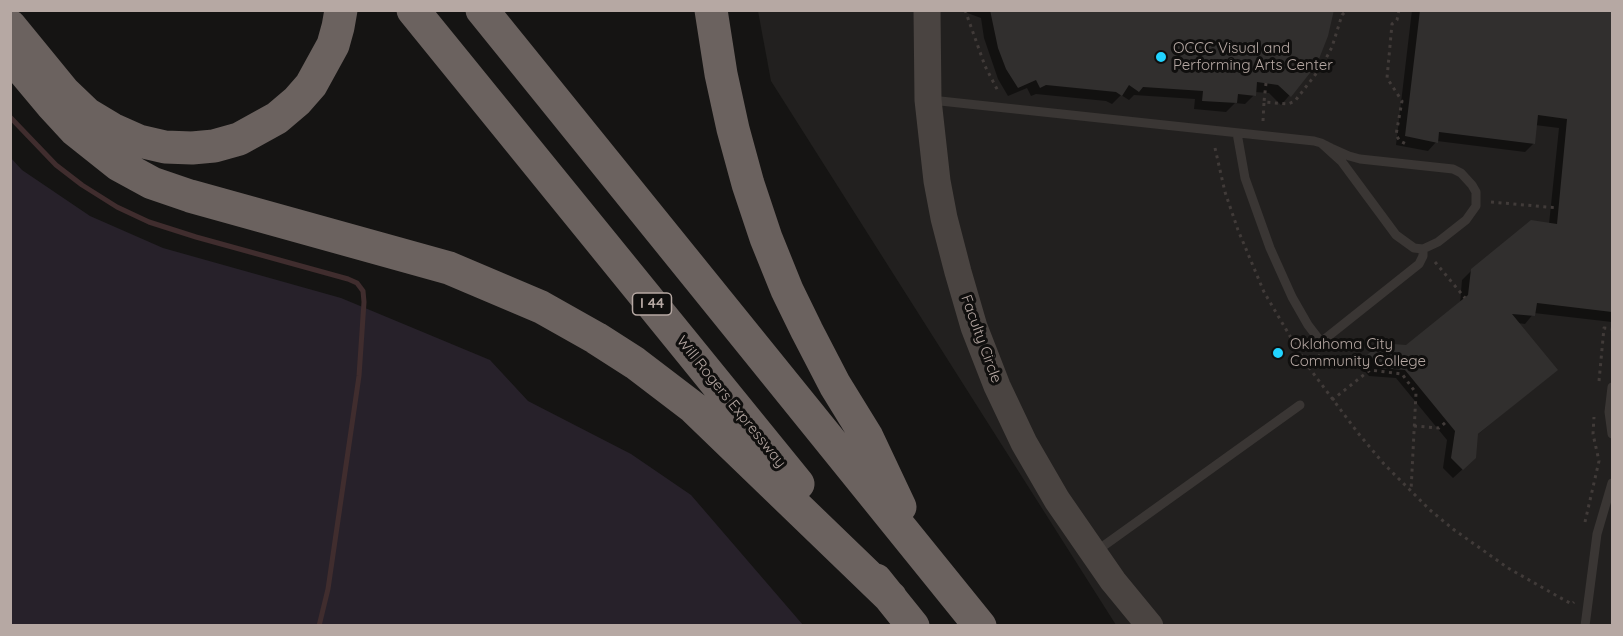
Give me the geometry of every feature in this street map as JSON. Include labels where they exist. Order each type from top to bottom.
[{"type":"highway","points":[[11,32],[64,92],[87,114],[139,141],[165,147],[192,148],[214,146],[239,139],[277,118],[297,101],[311,85],[333,45],[341,10]]},
{"type":"highway","name":"Will Rogers Expressway","points":[[413,10],[913,626]]},
{"type":"highway","points":[[482,10],[980,626]]},
{"type":"highway","points":[[711,10],[721,74],[733,129],[747,184],[766,238],[807,332],[835,385],[867,437],[921,554]]},
{"type":"highway","points":[[11,32],[51,104],[75,130],[119,165],[152,183],[190,196],[449,268],[541,307],[635,363],[694,408],[891,598]]},
{"type":"street","name":"Faculty Circle","points":[[927,10],[928,100],[932,144],[944,218],[974,327],[997,386],[1024,443],[1057,500],[1093,553],[1150,626]]},
{"type":"lane","points":[[928,100],[1314,141],[1360,159],[1453,169],[1466,178],[1476,192],[1476,206],[1472,213],[1438,242],[1423,249],[1414,248],[1401,241],[1342,162],[1321,144]]},
{"type":"lane","points":[[1237,133],[1245,178],[1259,221],[1280,271],[1308,325],[1321,342],[1419,264],[1423,256],[1423,249]]},
{"type":"lane","points":[[1612,387],[1609,412],[1612,434]]},
{"type":"lane","points":[[1093,553],[1300,405]]},
{"type":"lane","points":[[1585,626],[1597,534],[1612,483]]},
{"type":"path","points":[[965,10],[985,66],[998,91]]},
{"type":"path","points":[[1264,102],[1288,104],[1295,101],[1322,66],[1332,47],[1342,15],[1347,10]]},
{"type":"path","points":[[1399,10],[1397,20],[1392,24],[1387,78],[1402,101],[1396,135],[1406,144]]},
{"type":"path","points":[[1262,135],[1266,83]]},
{"type":"path","points":[[1215,148],[1225,192],[1252,265],[1277,316],[1332,400],[1384,464],[1453,529],[1508,568],[1566,601],[1573,603],[1575,598]]},
{"type":"path","points":[[1491,202],[1558,208]]},
{"type":"path","points":[[1435,262],[1465,298]]},
{"type":"path","points":[[1598,387],[1604,328],[1612,329]]},
{"type":"path","points":[[1332,400],[1370,370],[1402,374],[1416,393],[1411,491]]},
{"type":"path","points":[[1583,528],[1599,462],[1593,434],[1595,410]]},
{"type":"path","points":[[1414,426],[1439,428],[1447,421]]},
{"type":"shaded area","name":"Oklahoma City Community College","points":[[758,11],[1612,11],[1612,625],[1116,625],[771,81]]},
{"type":"shaded area","points":[[10,157],[22,170],[90,216],[163,248],[341,298],[490,360],[528,401],[631,454],[691,495],[803,625],[11,625]]},
{"type":"building","name":"OCCC Visual and Performing Arts Center","points":[[990,10],[1334,10],[1328,36],[1317,64],[1291,97],[1278,85],[1257,82],[1256,96],[1238,94],[1237,103],[1202,101],[1203,91],[1143,87],[1139,92],[1129,85],[1122,96],[1116,92],[1046,85],[1040,88],[1036,80],[1018,88],[1006,69],[998,48]]},
{"type":"building","name":"Oklahoma City Community College","points":[[1420,10],[1612,10],[1612,312],[1537,303],[1535,316],[1512,314],[1558,370],[1478,434],[1476,458],[1463,470],[1451,458],[1455,431],[1405,370],[1378,368],[1367,355],[1381,343],[1406,345],[1468,295],[1471,269],[1531,220],[1557,224],[1567,119],[1538,115],[1535,144],[1439,132],[1438,143],[1405,136]]},
{"type":"waterway","points":[[10,117],[56,165],[117,207],[149,222],[196,237],[348,279],[357,283],[363,291],[359,376],[328,589],[319,626]]},
{"type":"place","name":"OCCC Visual and Performing Arts Center","points":[[1161,57]]},
{"type":"place","name":"Oklahoma City Community College","points":[[1278,353]]}]
